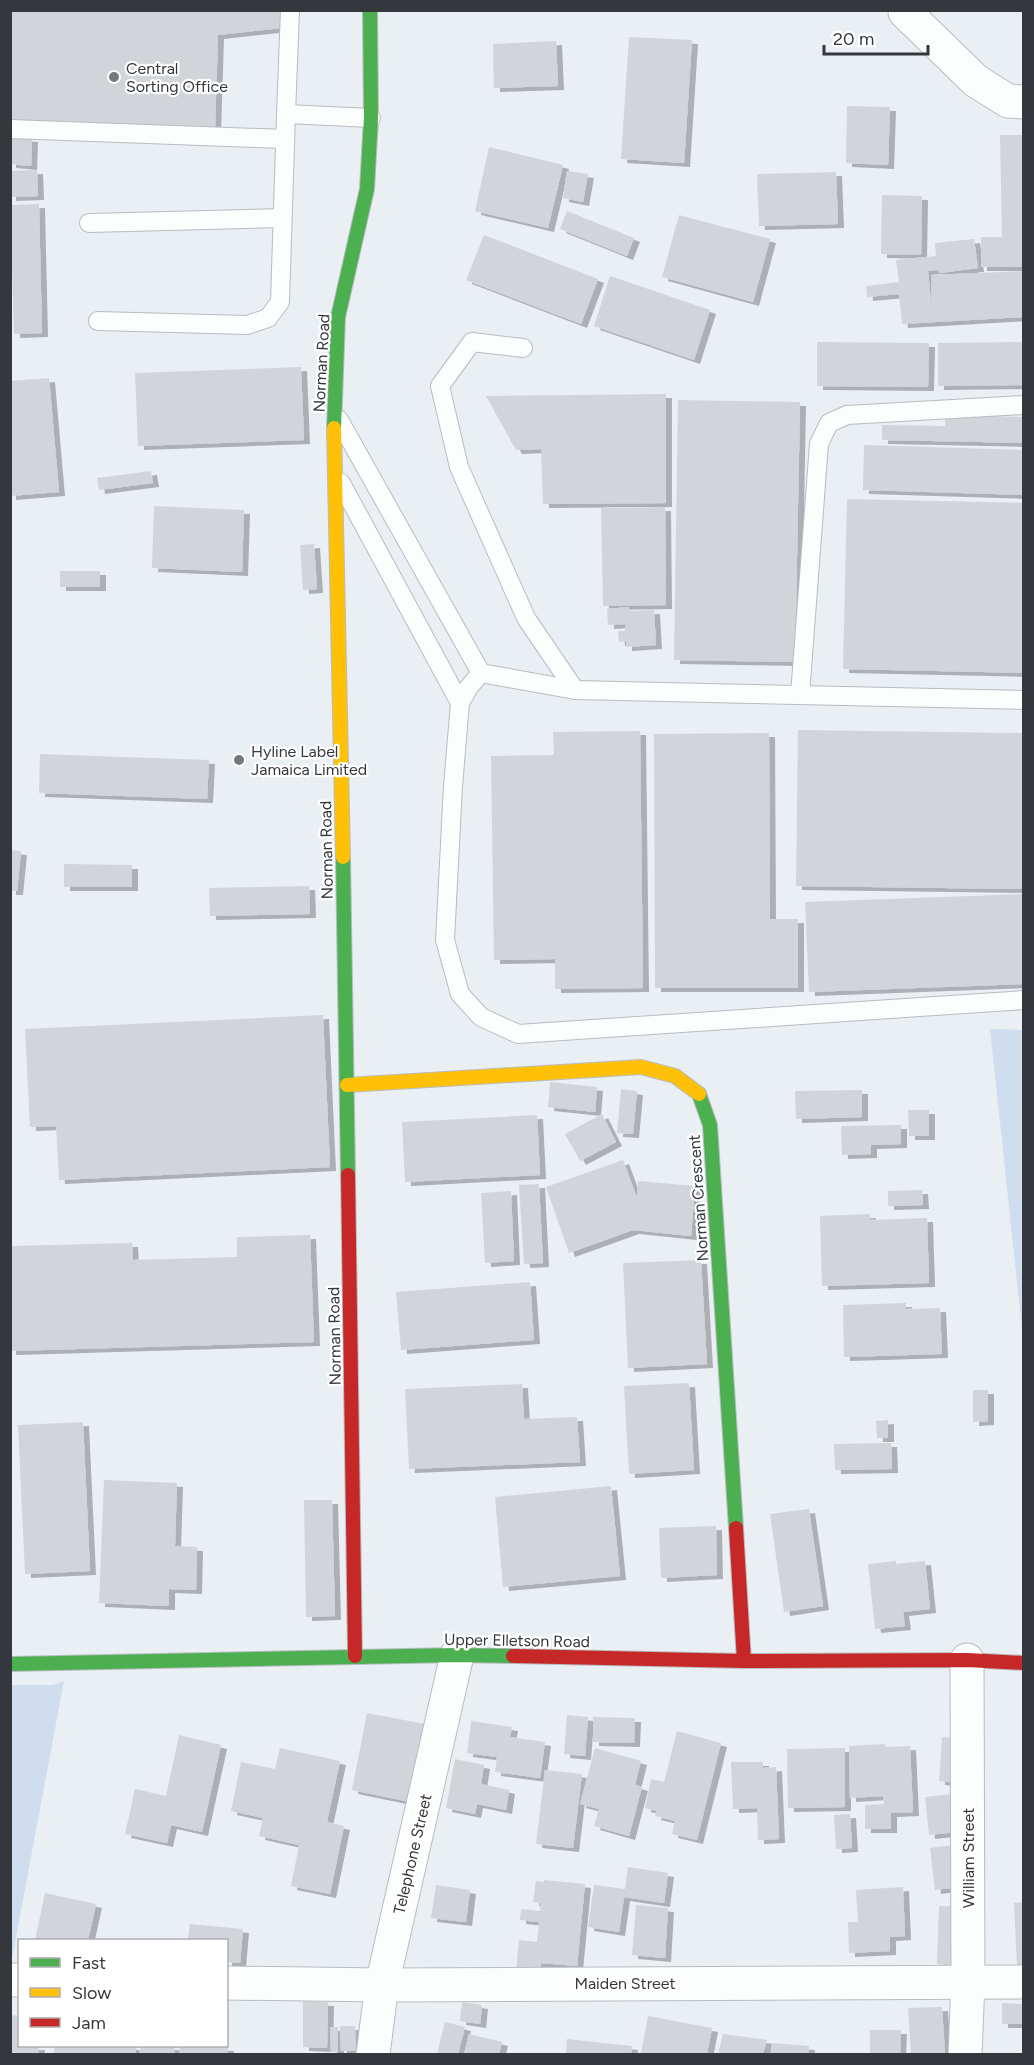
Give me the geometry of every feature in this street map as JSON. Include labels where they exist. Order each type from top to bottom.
[{"type":"street","name":"Norman Road","points":[[355,1656],[334,410],[338,317],[368,189],[371,118],[370,10]]},
{"type":"street","points":[[900,11],[976,81],[1008,101],[1023,102]]},
{"type":"street","name":"Norman Crescent","points":[[347,1085],[641,1067],[675,1076],[700,1094],[710,1125],[744,1661]]},
{"type":"street","name":"Upper Elletson Road","points":[[10,1664],[457,1655],[744,1661],[967,1660],[1023,1663]]},
{"type":"street","name":"Telephone Street","points":[[373,2055],[382,1985],[457,1655]]},
{"type":"street","name":"William Street","points":[[965,2055],[968,1981],[967,1660]]},
{"type":"street","name":"Maiden Street","points":[[228,1983],[382,1985],[1023,1982]]},
{"type":"lane","points":[[98,321],[247,325],[268,318],[280,302],[290,10]]},
{"type":"lane","points":[[286,114],[371,118]]},
{"type":"lane","points":[[10,129],[285,139]]},
{"type":"lane","points":[[89,223],[282,218]]},
{"type":"lane","points":[[523,348],[472,342],[440,386],[459,467],[526,618],[576,690]]},
{"type":"lane","points":[[800,695],[819,444],[829,423],[847,415],[1023,405]]},
{"type":"lane","points":[[334,410],[481,673]]},
{"type":"lane","points":[[336,474],[460,703]]},
{"type":"lane","points":[[481,673],[576,690],[1023,700]]},
{"type":"lane","points":[[481,673],[469,687],[460,703],[445,940],[460,994],[481,1017],[518,1034],[1023,1000]]},
{"type":"shaded area","points":[[990,1029],[1023,1030],[1023,1338]]},
{"type":"shaded area","points":[[64,1681],[11,1964],[11,1685],[53,1685]]},
{"type":"building","name":"Central Sorting Office","points":[[10,10],[283,10],[282,28],[218,35],[215,129],[10,120]]},
{"type":"building","points":[[629,37],[692,40],[684,163],[621,159]]},
{"type":"building","points":[[556,41],[558,86],[494,88],[493,44]]},
{"type":"building","points":[[847,106],[890,107],[888,165],[846,163]]},
{"type":"building","points":[[1000,135],[1023,135],[1024,267],[981,267],[981,237],[1002,237]]},
{"type":"building","points":[[10,137],[32,138],[31,166],[10,164]]},
{"type":"building","points":[[489,147],[563,165],[548,228],[475,211]]},
{"type":"building","points":[[37,170],[38,196],[10,197],[10,171]]},
{"type":"building","points":[[567,171],[588,174],[583,202],[563,198]]},
{"type":"building","points":[[836,172],[838,224],[759,226],[757,174]]},
{"type":"building","points":[[882,195],[922,196],[921,255],[881,254]]},
{"type":"building","points":[[39,204],[42,333],[14,334],[10,205]]},
{"type":"building","points":[[567,211],[634,238],[627,256],[560,229]]},
{"type":"building","points":[[679,215],[770,239],[753,302],[662,277]]},
{"type":"building","points":[[484,235],[598,279],[581,324],[466,280]]},
{"type":"building","points":[[974,239],[978,268],[940,273],[938,270],[928,271],[932,313],[931,275],[1024,271],[1024,317],[902,324],[899,294],[867,297],[866,286],[899,282],[896,260],[936,256],[935,243]]},
{"type":"building","points":[[610,276],[710,310],[694,360],[594,326]]},
{"type":"building","points":[[817,342],[929,343],[928,387],[817,386]]},
{"type":"building","points":[[1024,342],[1024,385],[938,386],[938,343]]},
{"type":"building","points":[[301,367],[304,440],[138,446],[135,373]]},
{"type":"building","points":[[49,378],[59,492],[10,496],[10,381]]},
{"type":"building","points":[[666,394],[666,503],[543,504],[541,449],[516,450],[486,396]]},
{"type":"building","points":[[678,400],[800,402],[795,662],[674,660]]},
{"type":"building","points":[[945,415],[1024,417],[1024,443],[882,440],[882,425],[945,426]]},
{"type":"building","points":[[864,445],[1024,450],[1024,495],[863,490]]},
{"type":"building","points":[[151,471],[153,483],[99,490],[97,478]]},
{"type":"building","points":[[847,499],[1024,503],[1024,673],[843,669]]},
{"type":"building","points":[[154,506],[244,510],[242,572],[152,568]]},
{"type":"building","points":[[665,507],[666,605],[603,606],[601,508]]},
{"type":"building","points":[[314,544],[317,589],[303,590],[300,545]]},
{"type":"building","points":[[60,571],[100,571],[100,587],[60,587]]},
{"type":"building","points":[[629,607],[629,611],[654,610],[656,645],[626,647],[626,641],[619,642],[618,631],[625,631],[625,624],[608,625],[607,609]]},
{"type":"building","points":[[798,730],[1024,733],[1024,889],[796,886]]},
{"type":"building","points":[[640,731],[643,988],[555,989],[555,959],[494,960],[491,756],[554,755],[553,732]]},
{"type":"building","points":[[769,733],[770,919],[798,919],[798,988],[655,988],[654,734]]},
{"type":"building","points":[[40,754],[209,760],[207,799],[39,793]]},
{"type":"building","points":[[10,850],[21,851],[17,891],[10,891]]},
{"type":"building","points":[[64,864],[132,865],[132,887],[64,887]]},
{"type":"building","points":[[309,886],[310,914],[210,916],[209,888]]},
{"type":"building","points":[[1024,894],[1024,984],[809,992],[805,902]]},
{"type":"building","points":[[323,1015],[330,1167],[59,1180],[56,1126],[30,1127],[25,1029]]},
{"type":"building","points":[[550,1082],[597,1087],[595,1112],[548,1107]]},
{"type":"building","points":[[621,1089],[637,1091],[633,1134],[617,1133]]},
{"type":"building","points":[[862,1090],[862,1117],[796,1119],[795,1091]]},
{"type":"building","points":[[908,1110],[929,1110],[929,1136],[909,1136]]},
{"type":"building","points":[[602,1114],[616,1142],[580,1161],[565,1134]]},
{"type":"building","points":[[537,1115],[540,1175],[405,1182],[402,1122]]},
{"type":"building","points":[[901,1125],[901,1144],[871,1145],[871,1154],[842,1155],[841,1126]]},
{"type":"building","points":[[623,1160],[637,1198],[638,1181],[695,1186],[691,1236],[633,1230],[569,1253],[546,1187]]},
{"type":"building","points":[[539,1184],[543,1263],[524,1264],[519,1185]]},
{"type":"building","points":[[922,1190],[923,1205],[888,1206],[888,1191]]},
{"type":"building","points":[[511,1191],[514,1261],[485,1263],[481,1193]]},
{"type":"building","points":[[870,1214],[870,1220],[927,1218],[929,1283],[822,1286],[820,1216]]},
{"type":"building","points":[[310,1235],[314,1342],[10,1351],[10,1246],[132,1243],[133,1260],[237,1257],[237,1237]]},
{"type":"building","points":[[701,1260],[707,1364],[628,1368],[623,1263]]},
{"type":"building","points":[[530,1282],[534,1340],[401,1350],[396,1292]]},
{"type":"building","points":[[906,1303],[906,1309],[940,1308],[942,1354],[844,1357],[843,1305]]},
{"type":"building","points":[[689,1383],[694,1470],[629,1474],[624,1386]]},
{"type":"building","points":[[522,1384],[524,1419],[577,1417],[580,1462],[409,1469],[405,1389]]},
{"type":"building","points":[[973,1390],[988,1390],[988,1421],[973,1422]]},
{"type":"building","points":[[888,1420],[888,1438],[877,1438],[876,1421]]},
{"type":"building","points":[[83,1422],[90,1571],[25,1574],[18,1425]]},
{"type":"building","points":[[891,1443],[892,1469],[835,1470],[834,1444]]},
{"type":"building","points":[[104,1480],[177,1483],[175,1546],[197,1547],[196,1590],[169,1589],[169,1606],[99,1603]]},
{"type":"building","points":[[611,1486],[620,1576],[503,1587],[495,1497]]},
{"type":"building","points":[[304,1500],[332,1500],[335,1616],[306,1617]]},
{"type":"building","points":[[809,1509],[823,1606],[784,1612],[770,1514]]},
{"type":"building","points":[[716,1526],[717,1575],[661,1578],[659,1528]]},
{"type":"building","points":[[896,1561],[896,1564],[925,1561],[930,1609],[903,1612],[905,1626],[875,1629],[868,1564]]},
{"type":"building","points":[[367,1713],[425,1724],[410,1802],[352,1790]]},
{"type":"building","points":[[567,1715],[588,1717],[585,1756],[564,1754]]},
{"type":"building","points":[[593,1717],[635,1718],[634,1743],[593,1742]]},
{"type":"building","points":[[471,1721],[512,1727],[510,1737],[545,1742],[540,1778],[495,1772],[497,1757],[467,1753]]},
{"type":"building","points":[[677,1731],[721,1743],[697,1840],[672,1834],[675,1821],[655,1816],[657,1811],[645,1808],[651,1779],[664,1782]]},
{"type":"building","points":[[179,1735],[221,1745],[202,1832],[171,1825],[167,1843],[125,1834],[135,1789],[166,1796]]},
{"type":"building","points":[[942,1737],[961,1739],[958,1783],[939,1781]]},
{"type":"building","points":[[885,1744],[885,1747],[910,1746],[913,1812],[891,1813],[891,1829],[865,1829],[865,1805],[884,1804],[883,1796],[850,1798],[849,1746]]},
{"type":"building","points":[[280,1748],[340,1761],[327,1822],[344,1826],[330,1894],[291,1886],[299,1845],[259,1836],[263,1818],[231,1811],[241,1762],[275,1769]]},
{"type":"building","points":[[595,1748],[641,1761],[635,1785],[642,1787],[629,1836],[594,1826],[599,1809],[580,1804]]},
{"type":"building","points":[[845,1748],[845,1807],[788,1808],[787,1749]]},
{"type":"building","points":[[455,1759],[484,1765],[481,1784],[509,1790],[506,1810],[477,1804],[475,1814],[446,1808]]},
{"type":"building","points":[[731,1762],[763,1762],[763,1768],[776,1767],[779,1839],[758,1840],[757,1808],[733,1809]]},
{"type":"building","points":[[545,1770],[582,1774],[573,1848],[536,1844]]},
{"type":"building","points":[[962,1793],[966,1831],[929,1835],[925,1797]]},
{"type":"building","points":[[850,1814],[852,1848],[836,1849],[834,1815]]},
{"type":"building","points":[[960,1844],[965,1886],[935,1890],[930,1848]]},
{"type":"building","points":[[628,1867],[668,1873],[664,1903],[624,1897],[619,1932],[588,1927],[594,1885],[625,1889]]},
{"type":"building","points":[[544,1880],[585,1884],[577,1966],[541,1963],[540,1974],[516,1972],[519,1940],[537,1942],[539,1922],[520,1920],[521,1909],[540,1911],[541,1903],[533,1902],[536,1881],[544,1882]]},
{"type":"building","points":[[436,1885],[470,1890],[466,1922],[431,1918]]},
{"type":"building","points":[[903,1887],[905,1936],[890,1937],[890,1951],[849,1953],[848,1922],[858,1922],[856,1890]]},
{"type":"building","points":[[45,1893],[96,1904],[88,1939],[35,1939]]},
{"type":"building","points":[[1024,1902],[1024,1967],[1017,1967],[1014,1903]]},
{"type":"building","points":[[636,1905],[668,1908],[665,1958],[632,1955]]},
{"type":"building","points":[[939,1906],[966,1907],[964,1965],[937,1964]]},
{"type":"building","points":[[190,1924],[243,1929],[240,1963],[228,1962],[228,1939],[188,1939]]},
{"type":"building","points":[[303,2001],[328,2002],[327,2048],[303,2047]]},
{"type":"building","points":[[462,2002],[482,2005],[480,2024],[460,2021]]},
{"type":"building","points":[[1002,2003],[1024,2004],[1024,2024],[1002,2024]]},
{"type":"building","points":[[942,2007],[945,2054],[911,2054],[908,2008]]},
{"type":"building","points":[[10,2015],[18,2016],[18,2047],[39,2047],[38,2054],[10,2054]]},
{"type":"building","points":[[648,2016],[712,2028],[707,2054],[641,2054]]},
{"type":"building","points":[[445,2022],[465,2027],[458,2054],[437,2054]]},
{"type":"building","points":[[340,2026],[355,2026],[356,2051],[341,2051]]},
{"type":"building","points":[[330,2027],[338,2027],[338,2052],[331,2052]]},
{"type":"building","points":[[870,2030],[901,2030],[900,2054],[870,2054]]},
{"type":"building","points":[[469,2034],[502,2042],[499,2054],[464,2054]]},
{"type":"building","points":[[723,2034],[767,2040],[763,2054],[718,2054]]},
{"type":"building","points":[[567,2039],[632,2046],[631,2054],[566,2054]]},
{"type":"building","points":[[772,2043],[809,2046],[808,2054],[771,2054]]},
{"type":"building","points":[[55,2047],[137,2047],[135,2054],[53,2054]]},
{"type":"building","points":[[141,2047],[175,2047],[174,2054],[139,2054]]},
{"type":"building","points":[[180,2047],[228,2047],[227,2054],[179,2054]]},
{"type":"traffic: fast","points":[[334,428],[338,317],[367,189],[371,118],[370,10]]},
{"type":"traffic: fast","points":[[343,857],[348,1175]]},
{"type":"traffic: fast","points":[[699,1094],[710,1125],[736,1528]]},
{"type":"traffic: fast","points":[[10,1664],[457,1655],[513,1656]]},
{"type":"traffic: slow","points":[[334,428],[343,857]]},
{"type":"traffic: slow","points":[[347,1085],[641,1067],[675,1076],[699,1094]]},
{"type":"traffic: jam","points":[[348,1175],[355,1656]]},
{"type":"traffic: jam","points":[[736,1528],[744,1661]]},
{"type":"traffic: jam","points":[[513,1656],[744,1661],[967,1660],[1024,1663]]},
{"type":"place","name":"Central Sorting Office","points":[[114,77]]},
{"type":"place","name":"Hyline Label Jamaica Limited","points":[[239,760]]}]
